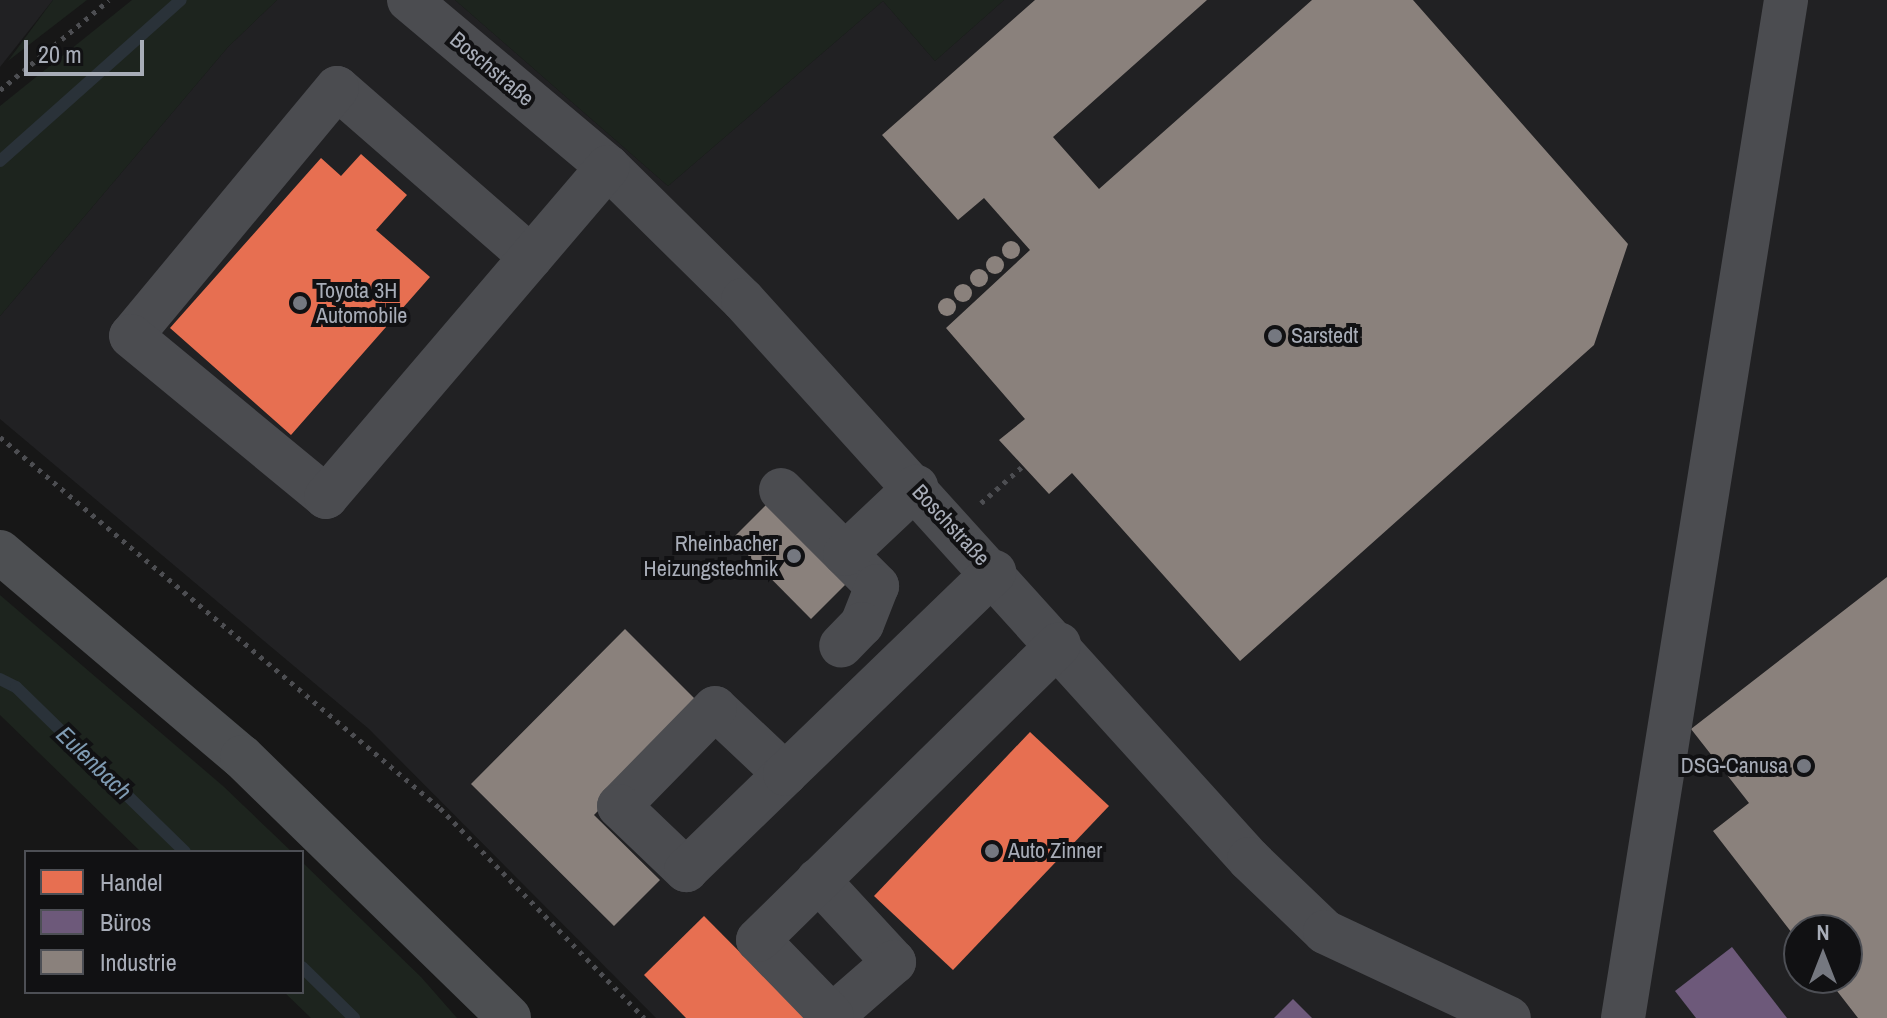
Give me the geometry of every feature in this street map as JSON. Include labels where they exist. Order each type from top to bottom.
[{"type":"main road","points":[[0,552],[242,757],[509,1018]]},
{"type":"street","name":"Boschstraße","points":[[409,0],[608,167],[916,487],[1249,859],[1325,932],[1509,1018]]},
{"type":"street","points":[[1623,1018],[1786,0]]},
{"type":"street","points":[[531,257],[337,88],[131,336],[326,497],[608,167]]},
{"type":"street","points":[[845,554],[916,487]]},
{"type":"street","points":[[781,490],[877,586],[862,624],[841,646]]},
{"type":"street","points":[[785,774],[994,572]]},
{"type":"street","points":[[818,880],[1059,644]]},
{"type":"path","points":[[0,90],[109,0]]},
{"type":"path","points":[[0,437],[440,808],[644,1018]]},
{"type":"path","points":[[953,527],[1023,466]]},
{"type":"shaded area","points":[[0,0],[53,0],[0,67]]},
{"type":"shaded area","points":[[53,0],[87,0],[8,61]]},
{"type":"shaded area","points":[[132,0],[277,0],[228,47],[0,316],[0,106]]},
{"type":"shaded area","points":[[277,0],[455,0],[668,186],[883,1],[935,61],[1004,0],[1887,0],[1887,1018],[656,1018],[369,729],[0,419],[0,316],[228,47]]},
{"type":"shaded area","points":[[455,0],[1004,0],[935,61],[883,1],[668,186]]},
{"type":"shaded area","points":[[0,595],[223,786],[290,850],[139,850],[0,715]]},
{"type":"shaded area","points":[[304,864],[421,977],[457,1018],[311,1018],[286,994],[304,994]]},
{"type":"building: Handel","name":"Toyota 3H Automobile","points":[[361,154],[407,195],[376,230],[430,277],[291,435],[170,328],[321,158],[341,176]]},
{"type":"building: Handel","name":"Auto Zinner","points":[[1030,732],[1109,806],[953,970],[874,896]]},
{"type":"building: Handel","points":[[704,916],[805,1018],[686,1018],[644,975]]},
{"type":"building: Büros","points":[[1732,947],[1787,1018],[1696,1018],[1675,991]]},
{"type":"building: Büros","points":[[1293,999],[1312,1018],[1274,1018]]},
{"type":"building: Industrie","name":"Sarstedt","points":[[1035,0],[1207,0],[1053,137],[1099,189],[1312,0],[1413,0],[1628,244],[1594,345],[1240,661],[1072,473],[1049,494],[999,440],[1025,419],[946,328],[1030,250],[984,198],[958,220],[882,135]]},
{"type":"building: Industrie","points":[[1007,241],[1015,241],[1020,250],[1018,257],[1007,259],[1002,254],[1002,246]]},
{"type":"building: Industrie","points":[[991,256],[999,256],[1004,265],[1002,272],[991,274],[986,269],[986,261]]},
{"type":"building: Industrie","points":[[975,269],[983,269],[988,278],[986,285],[975,287],[970,282],[970,274]]},
{"type":"building: Industrie","points":[[959,284],[967,284],[972,293],[970,300],[959,302],[954,297],[954,289]]},
{"type":"building: Industrie","points":[[943,298],[951,298],[956,307],[954,314],[943,316],[938,311],[938,303]]},
{"type":"building: Industrie","name":"Rheinbacher Heizungstechnik","points":[[776,495],[856,574],[811,619],[732,539]]},
{"type":"building: Industrie","name":"DSG-Canusa","points":[[1887,577],[1887,1018],[1858,1018],[1839,994],[1863,994],[1863,914],[1783,914],[1783,921],[1713,831],[1749,803],[1691,729]]},
{"type":"building: Industrie","points":[[625,629],[702,706],[594,815],[660,880],[614,926],[471,784]]},
{"type":"waterway","name":"Eulenbach","points":[[0,161],[181,0]]},
{"type":"waterway","name":"Eulenbach","points":[[0,679],[16,687],[183,850]]},
{"type":"waterway","name":"Eulenbach","points":[[304,969],[354,1018]]},
{"type":"place","name":"Toyota 3H Automobile","points":[[300,303]]},
{"type":"place","name":"Sarstedt","points":[[1275,336]]},
{"type":"place","name":"Rheinbacher Heizungstechnik","points":[[794,556]]},
{"type":"place","name":"DSG-Canusa","points":[[1804,766]]},
{"type":"place","name":"Auto Zinner","points":[[992,851]]}]
